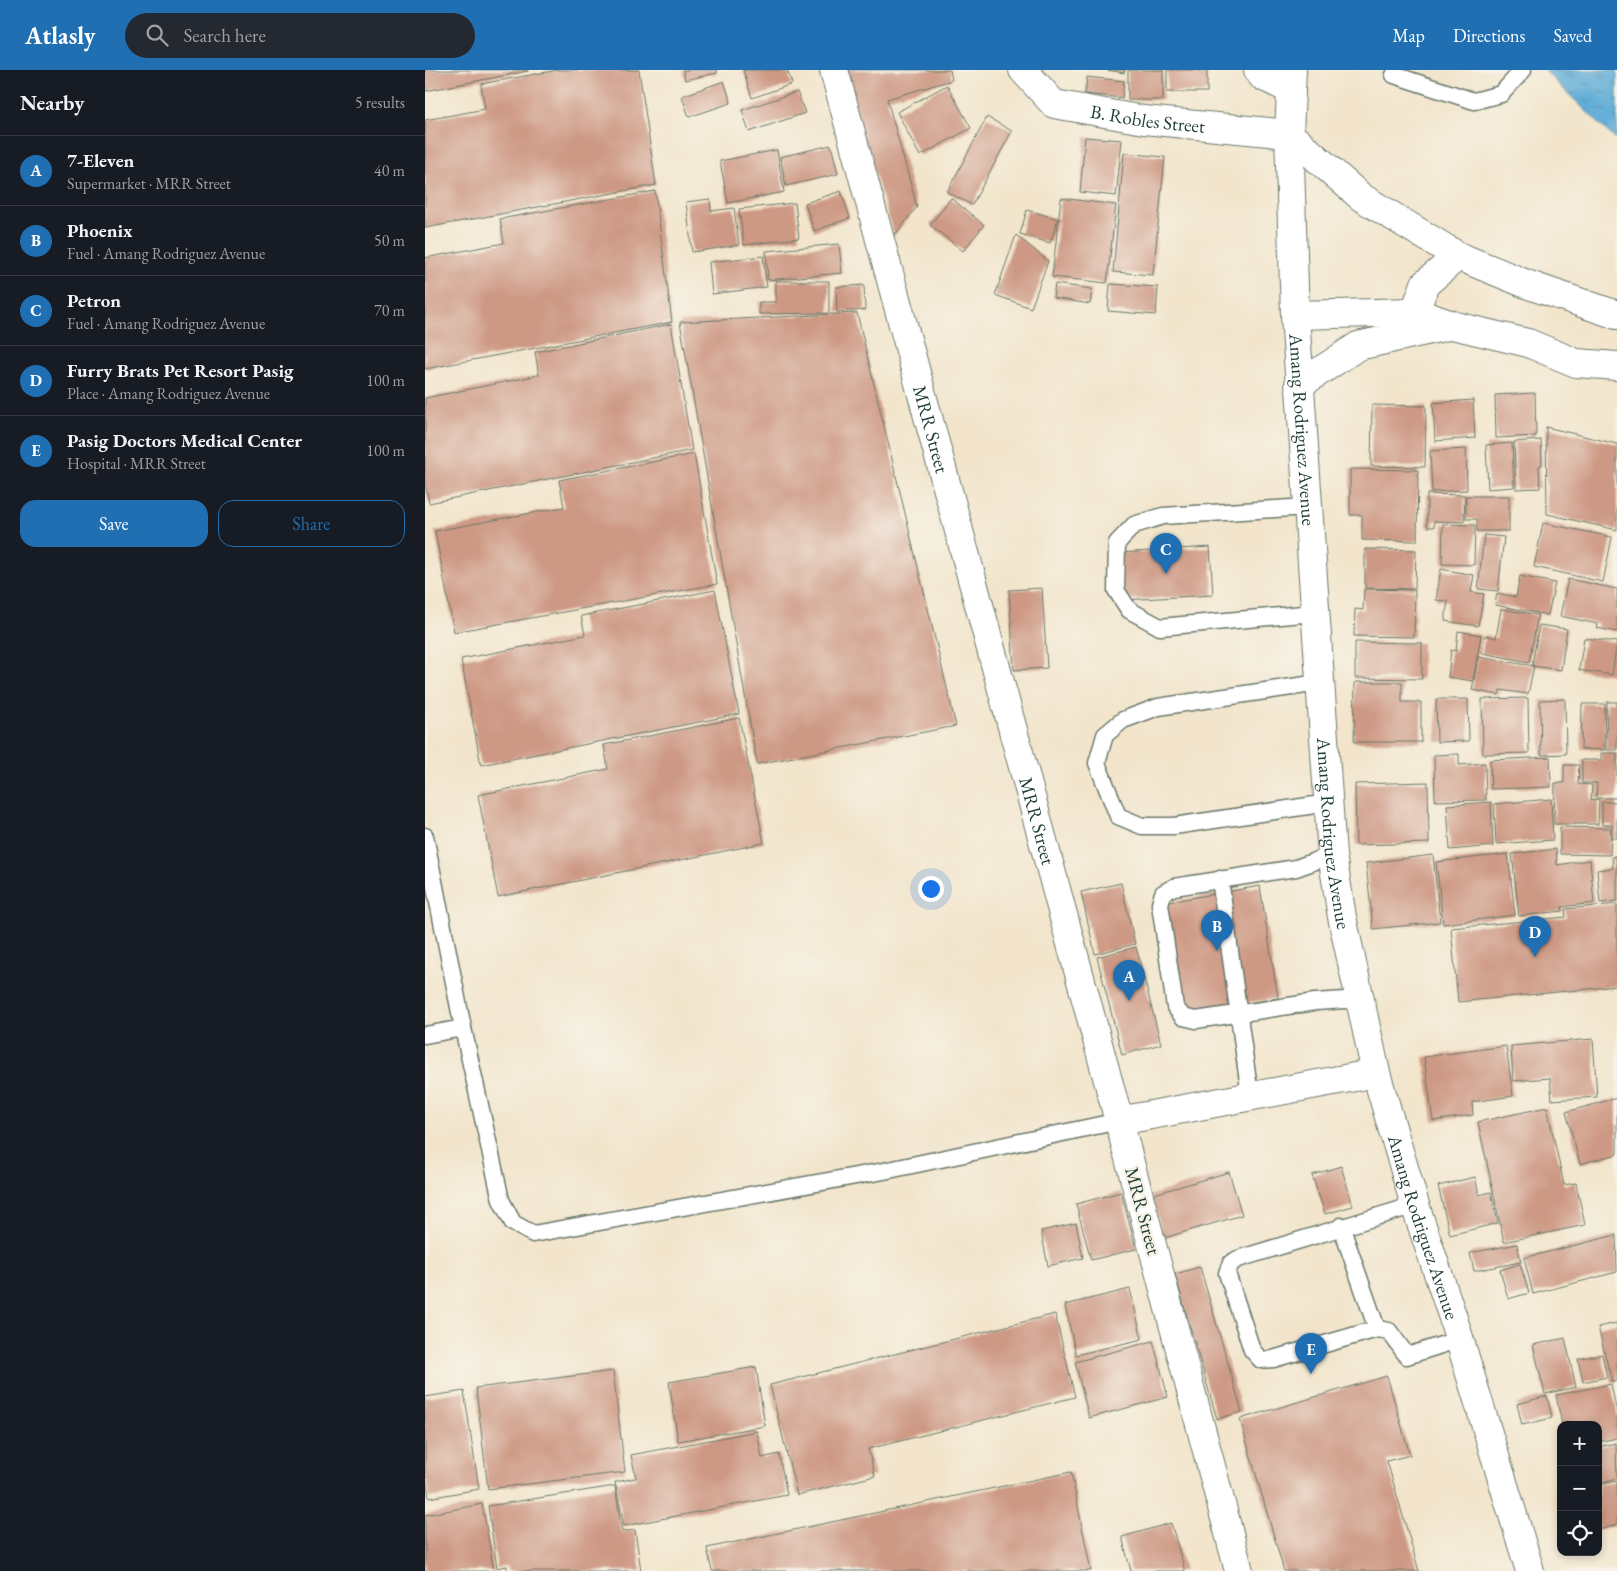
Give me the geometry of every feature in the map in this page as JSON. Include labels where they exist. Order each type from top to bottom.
[{"type":"street","name":"MRR Street","points":[[833,70],[1119,1121],[1239,1571]]},
{"type":"street","name":"B. Robles Street","points":[[1023,70],[1054,104],[1144,120],[1289,134]]},
{"type":"street","points":[[1258,70],[1262,76],[1292,80]]},
{"type":"street","name":"Amang Rodriguez Avenue","points":[[1292,80],[1289,134],[1295,315],[1332,855],[1376,1073],[1415,1205],[1459,1340],[1530,1571]]},
{"type":"street","points":[[1289,134],[1361,197],[1458,256],[1529,285],[1617,315]]},
{"type":"street","points":[[1415,312],[1425,284],[1458,256]]},
{"type":"street","points":[[1295,315],[1415,312],[1452,325],[1528,343],[1576,363],[1617,366]]},
{"type":"street","points":[[1299,386],[1358,346],[1452,325]]},
{"type":"street","points":[[1119,1121],[1376,1073]]},
{"type":"lane","points":[[1394,75],[1474,101],[1501,94],[1523,70]]},
{"type":"lane","points":[[1307,507],[1163,516],[1134,525],[1117,543],[1116,590],[1129,610],[1160,627],[1314,613]]},
{"type":"lane","points":[[1319,683],[1158,707],[1123,720],[1105,735],[1097,763],[1118,816],[1142,826],[1174,826],[1328,803]]},
{"type":"lane","points":[[425,836],[463,1028],[501,1200],[513,1223],[533,1234],[884,1171],[1119,1121]]},
{"type":"lane","points":[[1332,855],[1296,868],[1174,887],[1163,893],[1160,904],[1175,1007],[1183,1017],[1196,1020],[1315,1002],[1360,999]]},
{"type":"lane","points":[[1220,879],[1237,1014],[1250,1096]]},
{"type":"lane","points":[[425,1035],[463,1028]]},
{"type":"lane","points":[[1415,1205],[1341,1226],[1238,1259],[1231,1263],[1227,1273],[1252,1350],[1261,1360],[1273,1359],[1377,1329],[1389,1331],[1407,1356],[1459,1340]]},
{"type":"lane","points":[[1341,1226],[1377,1329]]},
{"type":"water","points":[[1544,70],[1617,70],[1617,141]]},
{"type":"building","points":[[425,70],[528,70],[528,71],[425,91]]},
{"type":"building","points":[[558,70],[639,70],[656,185],[425,228],[425,120],[485,109],[481,84]]},
{"type":"building","points":[[683,70],[717,70],[717,73],[685,80]]},
{"type":"building","points":[[743,70],[787,70],[792,84],[752,98]]},
{"type":"building","points":[[843,70],[950,70],[952,80],[887,99],[917,207],[894,236]]},
{"type":"building","points":[[1107,70],[1125,70],[1124,73]]},
{"type":"building","points":[[1128,70],[1163,70],[1163,100],[1128,100]]},
{"type":"building","points":[[1167,70],[1207,70],[1207,92],[1167,92]]},
{"type":"building","points":[[1087,77],[1124,81],[1122,98],[1085,94]]},
{"type":"building","points":[[724,81],[731,103],[689,117],[682,96]]},
{"type":"building","points":[[947,85],[971,128],[920,156],[897,112]]},
{"type":"building","points":[[797,92],[805,113],[749,132],[742,110]]},
{"type":"building","points":[[987,117],[1012,131],[972,205],[947,192]]},
{"type":"building","points":[[1085,137],[1122,140],[1116,196],[1080,192]]},
{"type":"building","points":[[831,145],[838,174],[786,186],[780,157]]},
{"type":"building","points":[[777,150],[784,192],[728,203],[720,161]]},
{"type":"building","points":[[1124,153],[1165,157],[1153,275],[1113,272]]},
{"type":"building","points":[[655,191],[672,322],[425,369],[425,258],[504,243],[500,219]]},
{"type":"building","points":[[841,191],[850,218],[814,231],[805,203]]},
{"type":"building","points":[[951,198],[984,225],[963,251],[930,225]]},
{"type":"building","points":[[1061,198],[1116,205],[1107,283],[1052,277]]},
{"type":"building","points":[[710,199],[711,211],[734,208],[739,245],[692,252],[686,202]]},
{"type":"building","points":[[795,203],[799,238],[744,245],[739,209]]},
{"type":"building","points":[[1027,210],[1058,219],[1050,243],[1020,234]]},
{"type":"building","points":[[1016,235],[1048,261],[1031,308],[995,295]]},
{"type":"building","points":[[839,244],[842,273],[768,280],[766,251]]},
{"type":"building","points":[[763,256],[767,287],[712,294],[709,262]]},
{"type":"building","points":[[776,281],[829,281],[829,313],[759,314],[759,302],[776,302]]},
{"type":"building","points":[[1055,284],[1092,289],[1090,304],[1053,298]]},
{"type":"building","points":[[1110,284],[1158,287],[1156,315],[1108,311]]},
{"type":"building","points":[[864,285],[865,310],[837,312],[836,287]]},
{"type":"building","points":[[857,313],[956,726],[757,764],[680,322]]},
{"type":"building","points":[[671,324],[692,450],[429,503],[425,483],[425,398],[539,375],[535,352]]},
{"type":"building","points":[[1535,393],[1536,436],[1496,438],[1495,395]]},
{"type":"building","points":[[1473,400],[1475,438],[1435,441],[1433,403]]},
{"type":"building","points":[[1372,405],[1426,406],[1425,467],[1371,466]]},
{"type":"building","points":[[1546,427],[1617,444],[1617,530],[1547,514]]},
{"type":"building","points":[[1541,440],[1542,465],[1539,466],[1540,488],[1516,489],[1514,442]]},
{"type":"building","points":[[1512,443],[1514,487],[1488,489],[1486,445]]},
{"type":"building","points":[[1466,449],[1467,490],[1432,492],[1430,451]]},
{"type":"building","points":[[694,454],[717,584],[454,632],[435,531],[564,507],[559,480]]},
{"type":"building","points":[[1350,469],[1418,470],[1417,541],[1362,540],[1362,515],[1350,515]]},
{"type":"building","points":[[1427,494],[1465,495],[1464,522],[1434,521],[1434,527],[1427,527]]},
{"type":"building","points":[[1466,496],[1509,496],[1509,531],[1477,531],[1477,519],[1466,519]]},
{"type":"building","points":[[1543,523],[1612,537],[1603,582],[1534,567]]},
{"type":"building","points":[[1443,524],[1475,525],[1474,565],[1442,564]]},
{"type":"building","points":[[1484,535],[1504,537],[1498,591],[1478,589]]},
{"type":"building","points":[[1210,547],[1213,595],[1123,600],[1120,553]]},
{"type":"building","points":[[1365,549],[1416,550],[1415,589],[1365,588]]},
{"type":"building","points":[[1441,569],[1474,575],[1471,592],[1484,594],[1478,626],[1445,621],[1448,601],[1436,600]]},
{"type":"building","points":[[1520,576],[1555,583],[1548,615],[1495,605],[1497,593],[1516,597]]},
{"type":"building","points":[[1568,579],[1617,589],[1617,632],[1597,628],[1598,624],[1560,616]]},
{"type":"building","points":[[1042,588],[1047,668],[1014,670],[1009,590]]},
{"type":"building","points":[[1364,589],[1415,590],[1414,637],[1354,636],[1355,609],[1363,610]]},
{"type":"building","points":[[715,590],[739,714],[481,765],[461,659],[585,635],[581,616]]},
{"type":"building","points":[[1501,609],[1538,615],[1529,662],[1482,653],[1485,635],[1496,638]]},
{"type":"building","points":[[1539,625],[1567,629],[1561,670],[1532,666]]},
{"type":"building","points":[[1458,631],[1481,635],[1473,681],[1448,677],[1451,650],[1456,651]]},
{"type":"building","points":[[1584,638],[1617,642],[1612,675],[1579,670]]},
{"type":"building","points":[[1355,642],[1422,643],[1422,679],[1355,678]]},
{"type":"building","points":[[1478,657],[1534,666],[1528,694],[1500,690],[1499,695],[1472,690]]},
{"type":"building","points":[[1355,682],[1402,682],[1402,702],[1421,702],[1421,742],[1354,742]]},
{"type":"building","points":[[1528,698],[1529,753],[1483,754],[1482,699]]},
{"type":"building","points":[[1436,699],[1468,699],[1469,741],[1437,742]]},
{"type":"building","points":[[1565,699],[1566,754],[1541,755],[1540,700]]},
{"type":"building","points":[[1607,702],[1617,702],[1617,750],[1606,750]]},
{"type":"building","points":[[1582,704],[1605,704],[1604,750],[1581,749]]},
{"type":"building","points":[[739,718],[764,843],[498,897],[478,795],[608,769],[604,745]]},
{"type":"building","points":[[1601,753],[1617,753],[1617,798],[1596,798],[1597,783],[1582,783],[1582,760],[1601,760]]},
{"type":"building","points":[[1459,754],[1459,765],[1485,763],[1486,800],[1435,801],[1434,755]]},
{"type":"building","points":[[1550,757],[1551,787],[1491,789],[1490,760]]},
{"type":"building","points":[[1564,765],[1579,765],[1578,784],[1592,785],[1591,800],[1599,799],[1598,824],[1554,824],[1555,783],[1564,783]]},
{"type":"building","points":[[1428,782],[1429,843],[1356,845],[1355,784]]},
{"type":"building","points":[[1551,799],[1553,840],[1496,844],[1494,804]]},
{"type":"building","points":[[1491,802],[1493,846],[1450,850],[1447,805]]},
{"type":"building","points":[[1602,802],[1617,802],[1617,838],[1611,838],[1612,825],[1602,825]]},
{"type":"building","points":[[1560,827],[1611,828],[1610,855],[1560,854]]},
{"type":"building","points":[[1556,849],[1557,865],[1590,860],[1594,903],[1562,907],[1563,911],[1519,916],[1512,854]]},
{"type":"building","points":[[1508,854],[1515,915],[1443,924],[1436,862]]},
{"type":"building","points":[[1433,855],[1440,922],[1373,929],[1366,863]]},
{"type":"building","points":[[1617,856],[1617,901],[1600,903],[1597,870],[1613,868],[1612,857]]},
{"type":"building","points":[[1121,883],[1135,944],[1095,954],[1081,892]]},
{"type":"building","points":[[1260,886],[1278,998],[1174,1015],[1156,904]]},
{"type":"building","points":[[1617,904],[1617,986],[1458,1002],[1451,928],[1566,917],[1565,909]]},
{"type":"building","points":[[1136,947],[1161,1044],[1122,1055],[1097,957]]},
{"type":"building","points":[[1593,1039],[1597,1097],[1552,1100],[1550,1078],[1513,1081],[1511,1046]]},
{"type":"building","points":[[1506,1046],[1513,1096],[1472,1102],[1473,1115],[1433,1121],[1424,1057]]},
{"type":"building","points":[[1617,1098],[1617,1154],[1580,1164],[1566,1112]]},
{"type":"building","points":[[1547,1107],[1564,1185],[1576,1183],[1585,1225],[1504,1242],[1478,1122]]},
{"type":"building","points":[[1341,1166],[1353,1206],[1325,1214],[1312,1175]]},
{"type":"building","points":[[1229,1172],[1242,1215],[1164,1238],[1151,1195]]},
{"type":"building","points":[[1475,1177],[1479,1195],[1491,1192],[1498,1223],[1450,1235],[1438,1186]]},
{"type":"building","points":[[1121,1192],[1136,1249],[1091,1260],[1076,1204]]},
{"type":"building","points":[[1076,1223],[1083,1258],[1048,1266],[1041,1231]]},
{"type":"building","points":[[1616,1235],[1617,1272],[1533,1294],[1524,1258]]},
{"type":"building","points":[[1517,1244],[1521,1262],[1474,1271],[1470,1253]]},
{"type":"building","points":[[1520,1264],[1529,1293],[1508,1299],[1500,1270]]},
{"type":"building","points":[[1200,1267],[1242,1412],[1217,1419],[1175,1274]]},
{"type":"building","points":[[1130,1289],[1142,1339],[1076,1355],[1065,1305]]},
{"type":"building","points":[[1055,1314],[1075,1397],[868,1449],[875,1476],[797,1495],[770,1385]]},
{"type":"building","points":[[1617,1323],[1617,1381],[1612,1382],[1598,1327]]},
{"type":"building","points":[[1565,1338],[1576,1387],[1545,1394],[1533,1345]]},
{"type":"building","points":[[1153,1341],[1168,1397],[1089,1418],[1075,1362]]},
{"type":"building","points":[[1602,1354],[1607,1377],[1583,1382],[1578,1359]]},
{"type":"building","points":[[756,1367],[765,1426],[678,1441],[669,1382]]},
{"type":"building","points":[[613,1371],[625,1472],[488,1489],[476,1388]]},
{"type":"building","points":[[1387,1376],[1410,1455],[1387,1461],[1419,1571],[1284,1571],[1240,1419]]},
{"type":"building","points":[[1611,1384],[1617,1413],[1617,1438],[1602,1441],[1602,1421],[1561,1421],[1556,1395]]},
{"type":"building","points":[[464,1391],[479,1489],[429,1498],[425,1470],[425,1397]]},
{"type":"building","points":[[1547,1396],[1552,1418],[1522,1425],[1517,1404]]},
{"type":"building","points":[[757,1431],[762,1458],[779,1454],[787,1495],[624,1526],[615,1482],[636,1478],[631,1455]]},
{"type":"building","points":[[1616,1443],[1617,1478],[1602,1482],[1602,1466],[1602,1446]]},
{"type":"building","points":[[1071,1472],[1091,1571],[712,1571],[707,1548]]},
{"type":"building","points":[[1617,1481],[1617,1525],[1602,1529],[1602,1511],[1602,1484]]},
{"type":"building","points":[[615,1486],[622,1532],[635,1530],[641,1571],[507,1571],[507,1566],[497,1568],[488,1506]]},
{"type":"building","points":[[482,1504],[494,1571],[425,1571],[425,1515]]},
{"type":"building","points":[[1171,1523],[1185,1571],[1131,1571],[1122,1537]]},
{"type":"place","name":"Petron","points":[[1166,574]]},
{"type":"place","name":"Phoenix","points":[[1217,951]]},
{"type":"place","name":"Furry Brats Pet Resort Pasig","points":[[1535,957]]},
{"type":"place","name":"7-Eleven","points":[[1129,1001]]},
{"type":"place","name":"Pasig Doctors Medical Center","points":[[1311,1374]]}]
